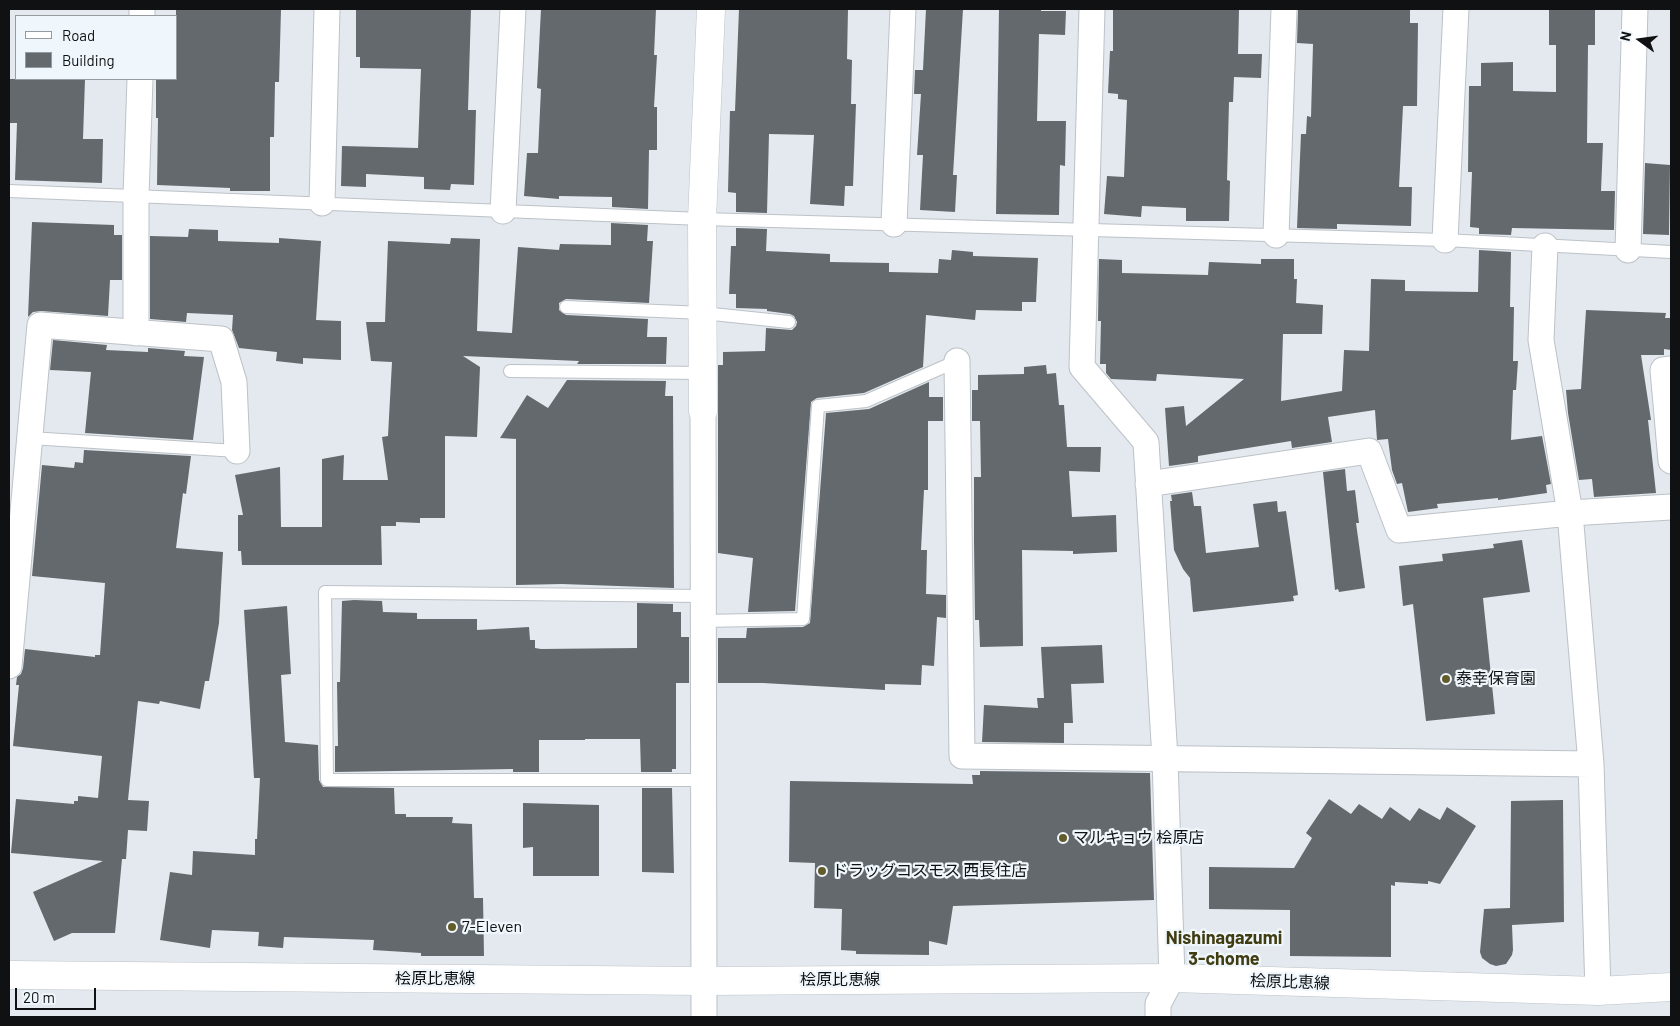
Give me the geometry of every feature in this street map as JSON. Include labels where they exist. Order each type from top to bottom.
[{"type":"main road","points":[[702,411],[702,219],[710,9]]},
{"type":"main road","name":"桧原比恵線","points":[[9,975],[704,981],[1172,978],[1598,990],[1671,988]]},
{"type":"street","points":[[322,204],[327,9]]},
{"type":"street","points":[[503,211],[514,9]]},
{"type":"street","points":[[894,224],[903,9]]},
{"type":"street","points":[[1092,9],[1082,367],[1146,442],[1165,758],[1172,978],[1158,1004],[1158,1017]]},
{"type":"street","points":[[1276,235],[1284,9]]},
{"type":"street","points":[[1445,240],[1456,9]]},
{"type":"street","points":[[1628,250],[1635,9]]},
{"type":"street","points":[[136,333],[136,196],[140,80]]},
{"type":"street","points":[[1545,246],[1541,340],[1570,513],[1591,764],[1598,990]]},
{"type":"street","points":[[9,666],[17,487],[30,438],[40,325],[221,339],[234,382],[237,452]]},
{"type":"street","points":[[957,361],[962,756],[1591,764]]},
{"type":"street","points":[[1671,369],[1663,370],[1671,461]]},
{"type":"street","points":[[702,411],[704,1017]]},
{"type":"street","points":[[1148,484],[1370,451],[1399,530],[1570,513],[1671,507]]},
{"type":"lane","points":[[9,190],[702,219],[1445,240],[1671,252]]},
{"type":"lane","points":[[566,307],[703,313],[789,322]]},
{"type":"lane","points":[[703,621],[803,619],[818,406],[866,402],[957,361]]},
{"type":"lane","points":[[510,372],[703,373]]},
{"type":"lane","points":[[30,438],[237,452]]},
{"type":"lane","points":[[703,596],[325,592],[327,780],[703,780]]},
{"type":"building","points":[[176,9],[281,9],[279,82],[275,82],[274,137],[270,137],[270,191],[230,191],[230,188],[157,185],[158,118],[156,118],[156,80],[178,80],[178,15],[176,15]]},
{"type":"building","points":[[356,9],[471,9],[468,110],[476,110],[474,185],[451,184],[450,190],[424,189],[424,177],[366,174],[366,187],[341,186],[342,146],[418,148],[421,69],[360,68],[360,57],[356,57]]},
{"type":"building","points":[[541,9],[656,9],[654,55],[657,55],[654,107],[657,107],[657,150],[649,150],[648,209],[612,207],[612,197],[559,196],[559,199],[524,196],[527,153],[538,153],[541,89],[537,88]]},
{"type":"building","points":[[739,9],[848,9],[847,59],[852,60],[851,104],[856,104],[853,186],[845,186],[844,206],[810,204],[814,135],[769,134],[767,213],[736,212],[736,193],[728,192],[730,111],[735,111]]},
{"type":"building","points":[[926,9],[963,9],[953,175],[957,175],[955,212],[920,210],[923,155],[917,155],[921,94],[914,94],[915,70],[923,70]]},
{"type":"building","points":[[999,9],[1066,11],[1065,35],[1039,34],[1037,121],[1066,121],[1065,166],[1060,165],[1059,215],[996,214]]},
{"type":"building","points":[[1113,9],[1239,9],[1238,54],[1262,54],[1261,78],[1234,77],[1233,102],[1229,102],[1227,180],[1230,181],[1229,221],[1186,221],[1186,208],[1142,206],[1141,217],[1104,214],[1107,176],[1124,177],[1127,100],[1118,99],[1118,94],[1108,93],[1110,51],[1113,51]]},
{"type":"building","points":[[1298,9],[1410,9],[1410,23],[1418,23],[1417,106],[1403,106],[1399,187],[1412,187],[1411,226],[1337,224],[1337,229],[1297,228],[1301,134],[1306,134],[1307,116],[1311,117],[1313,44],[1297,43]]},
{"type":"building","points":[[1549,9],[1595,9],[1595,45],[1588,45],[1587,143],[1603,143],[1601,191],[1615,191],[1614,230],[1512,228],[1511,235],[1479,234],[1479,228],[1470,227],[1472,172],[1468,172],[1469,86],[1481,86],[1481,63],[1513,62],[1513,91],[1556,92],[1556,45],[1549,45]]},
{"type":"building","points":[[9,79],[85,80],[83,139],[103,139],[102,183],[15,180],[17,123],[9,123]]},
{"type":"building","points":[[1645,163],[1670,165],[1669,235],[1643,234]]},
{"type":"building","points":[[32,222],[114,225],[114,235],[122,235],[122,280],[110,280],[108,316],[41,311],[33,312],[28,317]]},
{"type":"building","points":[[611,223],[648,225],[647,241],[653,241],[649,303],[566,299],[559,303],[559,310],[566,315],[648,319],[647,337],[667,337],[666,364],[577,364],[579,361],[463,356],[480,367],[477,437],[445,436],[445,518],[420,518],[420,523],[396,522],[396,526],[381,526],[382,565],[242,565],[241,551],[238,551],[238,515],[243,515],[235,475],[280,467],[281,527],[322,527],[322,459],[344,455],[343,480],[388,480],[382,437],[388,436],[392,362],[371,361],[366,322],[385,322],[388,241],[450,244],[451,238],[480,239],[477,331],[512,333],[518,247],[559,250],[560,244],[611,245]]},
{"type":"building","points":[[736,228],[767,229],[766,251],[830,254],[830,262],[889,263],[889,272],[938,273],[939,259],[951,260],[952,250],[973,252],[973,256],[1038,258],[1036,302],[1022,302],[1022,311],[976,310],[975,320],[926,315],[923,367],[864,393],[817,398],[811,402],[795,611],[748,612],[753,558],[718,553],[718,365],[723,365],[723,352],[765,351],[766,328],[792,330],[797,322],[794,316],[790,314],[767,311],[767,309],[736,308],[736,294],[729,294],[731,246],[736,246]]},
{"type":"building","points":[[189,229],[218,230],[218,241],[279,243],[279,238],[321,241],[316,320],[341,321],[341,360],[303,358],[303,364],[276,361],[277,352],[239,348],[232,330],[233,315],[187,313],[186,322],[150,319],[150,236],[188,237]]},
{"type":"building","points":[[1479,250],[1511,252],[1510,307],[1514,307],[1513,361],[1518,361],[1516,390],[1513,390],[1511,440],[1542,436],[1551,484],[1546,485],[1547,493],[1498,500],[1498,498],[1437,504],[1438,508],[1408,512],[1402,483],[1397,484],[1392,470],[1388,439],[1377,440],[1375,410],[1328,417],[1332,442],[1292,448],[1291,441],[1198,456],[1198,462],[1169,466],[1165,408],[1184,406],[1186,426],[1244,379],[1157,374],[1156,381],[1111,379],[1106,373],[1106,364],[1100,364],[1101,321],[1098,321],[1099,259],[1122,260],[1122,273],[1208,275],[1209,262],[1261,264],[1261,259],[1294,259],[1294,279],[1297,279],[1296,303],[1323,305],[1322,334],[1283,334],[1281,401],[1342,391],[1344,350],[1369,351],[1371,279],[1405,280],[1405,291],[1478,292]]},
{"type":"building","points":[[1586,310],[1666,313],[1665,318],[1671,318],[1671,350],[1664,349],[1664,355],[1641,355],[1651,420],[1648,420],[1656,493],[1594,497],[1592,479],[1579,480],[1566,390],[1581,389]]},
{"type":"building","points":[[53,340],[107,345],[106,350],[148,352],[148,348],[185,351],[184,356],[204,357],[193,440],[85,433],[91,372],[50,370]]},
{"type":"building","points":[[1046,365],[1047,374],[1056,373],[1059,405],[1064,405],[1067,447],[1101,447],[1100,472],[1069,471],[1072,517],[1116,515],[1117,552],[1073,554],[1073,551],[1022,550],[1023,646],[980,647],[979,620],[975,620],[974,477],[981,477],[980,421],[972,421],[972,390],[978,390],[978,375],[1024,374],[1024,367]]},
{"type":"building","points":[[567,380],[666,381],[665,396],[673,396],[674,588],[562,584],[516,585],[516,439],[500,438],[527,395],[548,408]]},
{"type":"building","points":[[929,382],[929,397],[943,397],[943,421],[928,421],[928,490],[924,490],[921,550],[927,550],[926,594],[946,595],[946,618],[937,617],[934,666],[922,665],[921,685],[885,684],[885,690],[763,683],[718,683],[718,638],[746,638],[747,628],[803,627],[810,623],[826,413],[869,409]]},
{"type":"building","points":[[84,450],[191,456],[186,494],[183,493],[176,548],[223,552],[219,623],[209,681],[205,681],[200,709],[160,701],[159,704],[138,701],[128,800],[149,801],[147,831],[128,830],[126,859],[122,859],[115,933],[72,933],[54,941],[33,892],[103,861],[11,853],[16,799],[74,804],[74,801],[78,801],[78,796],[98,798],[102,756],[13,746],[19,685],[16,685],[17,677],[21,674],[23,668],[25,649],[95,657],[95,655],[100,655],[105,583],[32,576],[42,465],[74,468],[75,462],[83,463]]},
{"type":"building","points":[[1345,469],[1347,491],[1355,490],[1359,523],[1356,523],[1365,588],[1339,592],[1338,589],[1335,590],[1323,472]]},
{"type":"building","points":[[1192,492],[1194,506],[1201,506],[1206,553],[1259,547],[1253,504],[1277,501],[1278,512],[1286,511],[1298,595],[1293,596],[1294,601],[1193,612],[1190,578],[1183,569],[1174,550],[1170,501],[1172,501],[1171,495]]},
{"type":"building","points":[[1522,540],[1530,592],[1483,598],[1495,714],[1426,721],[1413,604],[1403,606],[1399,566],[1443,561],[1442,554],[1494,548],[1493,544]]},
{"type":"building","points":[[342,601],[382,601],[383,612],[417,613],[417,619],[477,619],[477,630],[529,627],[530,640],[535,640],[535,648],[541,649],[637,648],[637,603],[673,604],[673,612],[681,612],[681,637],[689,637],[689,683],[676,683],[676,769],[672,769],[672,772],[641,772],[640,739],[585,739],[539,740],[539,772],[513,772],[513,769],[335,772],[335,746],[338,746],[337,682],[340,682]]},
{"type":"building","points":[[287,606],[291,674],[281,675],[285,742],[318,745],[319,780],[323,787],[394,788],[395,814],[406,814],[406,817],[453,817],[452,823],[472,824],[474,898],[483,898],[484,956],[421,956],[421,953],[373,950],[374,940],[284,937],[283,948],[258,946],[259,932],[212,930],[210,948],[160,940],[170,872],[192,875],[193,851],[255,855],[260,778],[254,778],[244,610]]},
{"type":"building","points":[[1102,645],[1104,683],[1071,684],[1073,723],[1064,723],[1064,743],[982,742],[984,705],[1038,708],[1037,698],[1044,698],[1041,647]]},
{"type":"building","points":[[980,771],[1150,773],[1154,900],[953,906],[947,945],[929,941],[929,955],[856,954],[856,951],[841,950],[842,909],[814,908],[815,863],[789,862],[790,781],[973,784],[972,775],[980,775]]},
{"type":"building","points":[[642,788],[672,788],[674,873],[642,872]]},
{"type":"building","points":[[1329,799],[1351,814],[1359,804],[1382,819],[1390,807],[1410,821],[1419,808],[1440,820],[1447,807],[1476,826],[1440,884],[1428,881],[1428,884],[1395,882],[1395,886],[1391,885],[1391,957],[1290,956],[1290,910],[1209,909],[1209,867],[1294,868],[1312,838],[1306,833]]},
{"type":"building","points":[[1563,800],[1564,922],[1512,925],[1512,955],[1506,964],[1496,966],[1490,964],[1482,958],[1480,952],[1484,909],[1510,908],[1511,801]]},
{"type":"building","points":[[523,803],[599,805],[599,876],[533,876],[533,847],[523,848]]},
{"type":"place","name":"泰幸保育園","points":[[1446,679]]},
{"type":"place","name":"マルキョウ 桧原店","points":[[1063,838]]},
{"type":"place","name":"ドラッグコスモス 西長住店","points":[[822,871]]},
{"type":"place","name":"7-Eleven","points":[[452,927]]},
{"type":"district","name":"Nishinagazumi 3-chome","points":[[1224,948]]}]
